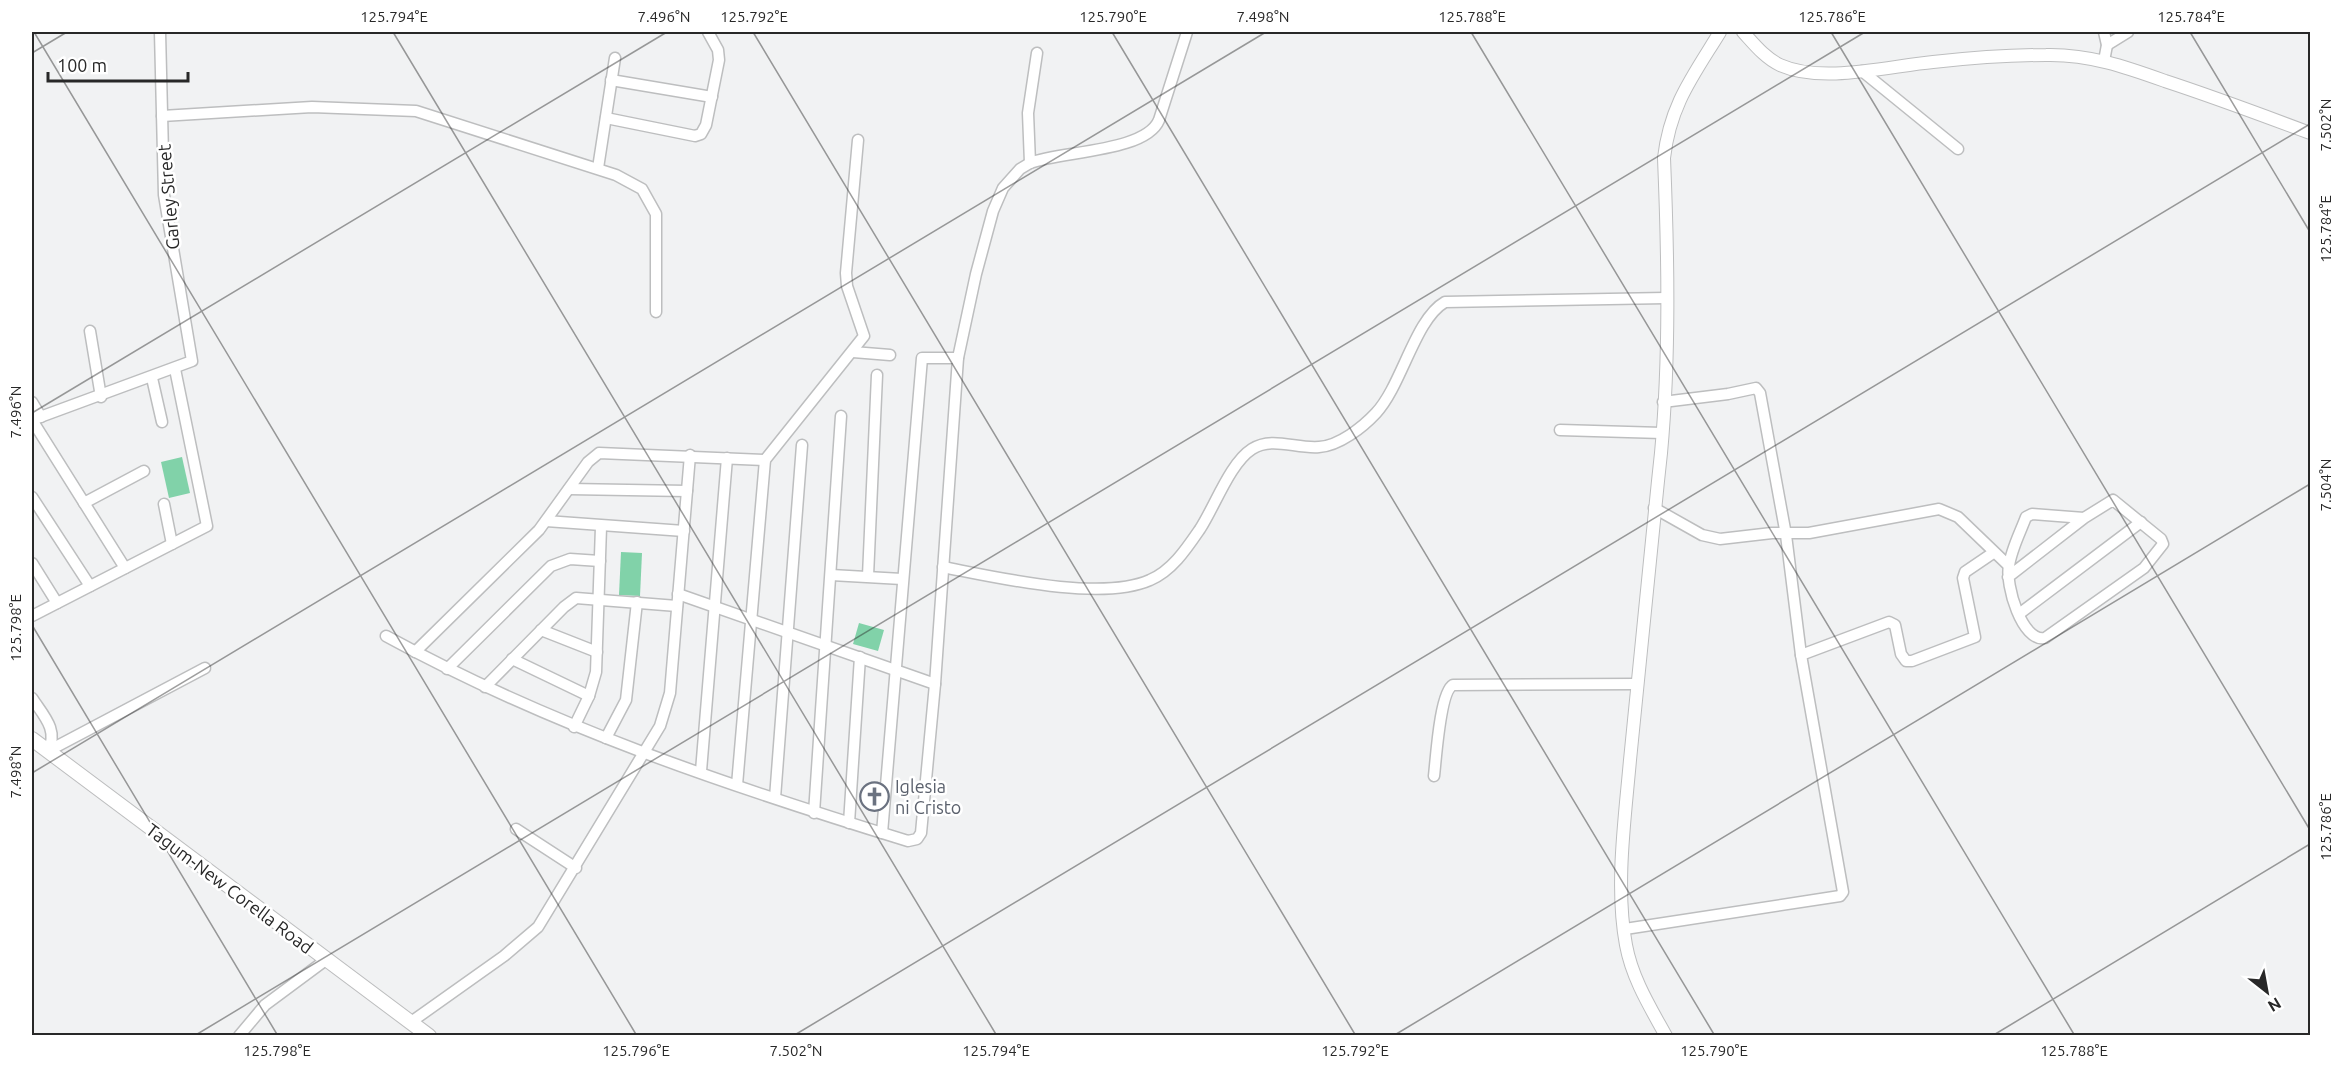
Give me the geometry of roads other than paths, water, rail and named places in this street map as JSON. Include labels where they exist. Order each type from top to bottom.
[{"type":"main road","name":"Tagum-New Corella Road","points":[[32,739],[429,1035]]},
{"type":"street","name":"Garley Street","points":[[160,32],[168,228],[192,362],[175,369]]},
{"type":"street","points":[[606,118],[698,136],[706,125],[719,56],[708,32]]},
{"type":"street","points":[[386,636],[484,687],[574,727],[814,813],[908,841],[920,836],[935,684],[958,358],[976,274],[993,211],[1003,188],[1020,169],[1030,163],[1115,145],[1151,133],[1159,120],[1187,32]]},
{"type":"street","points":[[1666,1035],[1639,986],[1630,962],[1625,929],[1622,874],[1637,684],[1662,433],[1666,298],[1664,158],[1667,131],[1671,115],[1720,32]]},
{"type":"street","points":[[1743,32],[1762,52],[1781,65],[1808,71],[1862,71],[1932,62],[2078,55],[2207,94],[2310,133]]},
{"type":"street","points":[[2104,32],[2107,45],[2104,61]]},
{"type":"street","points":[[2107,45],[2128,32]]},
{"type":"street","points":[[1030,163],[1028,113],[1037,53]]},
{"type":"street","points":[[598,168],[615,58]]},
{"type":"street","points":[[1862,71],[1958,149]]},
{"type":"street","points":[[612,80],[712,97]]},
{"type":"street","points":[[162,116],[312,107],[416,111],[598,168],[632,182],[642,189],[656,214],[656,312]]},
{"type":"street","points":[[737,785],[765,460],[864,336],[847,286],[846,273],[858,140]]},
{"type":"street","points":[[943,567],[1060,586],[1098,588],[1148,581],[1164,572],[1195,537],[1236,465],[1250,450],[1261,444],[1277,443],[1319,447],[1331,445],[1377,412],[1400,375],[1426,322],[1436,307],[1445,302],[1666,298]]},
{"type":"street","points":[[90,331],[101,396]]},
{"type":"street","points":[[853,352],[890,355]]},
{"type":"street","points":[[882,833],[921,358],[958,358]]},
{"type":"street","points":[[32,616],[207,526],[175,369],[35,419]]},
{"type":"street","points":[[868,576],[877,375]]},
{"type":"street","points":[[152,378],[162,422]]},
{"type":"street","points":[[1625,929],[1843,894],[1801,655],[1786,535],[1758,390],[1756,388],[1663,402]]},
{"type":"street","points":[[32,402],[35,419],[125,568]]},
{"type":"street","points":[[814,813],[841,416]]},
{"type":"street","points":[[1560,430],[1662,433]]},
{"type":"street","points":[[775,798],[802,445]]},
{"type":"street","points":[[415,652],[546,521],[588,462],[599,453],[690,454],[765,460]]},
{"type":"street","points":[[411,1022],[531,935],[546,916],[646,752],[667,709],[690,454]]},
{"type":"street","points":[[701,771],[727,458]]},
{"type":"street","points":[[84,503],[144,471]]},
{"type":"street","points":[[569,489],[687,491]]},
{"type":"street","points":[[32,498],[90,586]]},
{"type":"street","points":[[1654,508],[1711,539],[1772,533],[1809,534],[1939,509],[1958,517],[2008,571],[2019,614],[2029,634],[2035,639],[2045,638],[2144,568],[2163,544],[2141,522],[2113,500],[2008,571]]},
{"type":"street","points":[[164,504],[172,544]]},
{"type":"street","points":[[2008,571],[2028,515],[2084,518]]},
{"type":"street","points":[[546,521],[601,527],[684,531]]},
{"type":"street","points":[[2019,614],[2141,522]]},
{"type":"street","points":[[574,727],[589,696],[596,672],[601,527]]},
{"type":"street","points":[[1801,655],[1889,622],[1895,625],[1906,661],[1912,661],[1975,637],[1963,578],[1965,572],[1993,553]]},
{"type":"street","points":[[447,669],[551,566],[570,559],[600,561]]},
{"type":"street","points":[[32,563],[57,603]]},
{"type":"street","points":[[831,575],[902,579]]},
{"type":"street","points":[[678,594],[935,684]]},
{"type":"street","points":[[484,687],[572,601],[580,598],[600,598],[677,606]]},
{"type":"street","points":[[606,738],[626,700],[637,602]]},
{"type":"street","points":[[541,630],[597,652]]},
{"type":"street","points":[[849,823],[860,657]]},
{"type":"street","points":[[512,659],[589,696]]},
{"type":"street","points":[[48,751],[205,668]]},
{"type":"street","points":[[1434,776],[1444,702],[1447,690],[1453,685],[1637,684]]},
{"type":"street","points":[[32,698],[51,728],[52,743],[48,751]]},
{"type":"street","points":[[516,828],[576,867]]},
{"type":"street","points":[[239,1035],[265,1005],[327,959]]},
{"type":"place","name":"Iglesia ni Cristo","points":[[874,796]]}]
